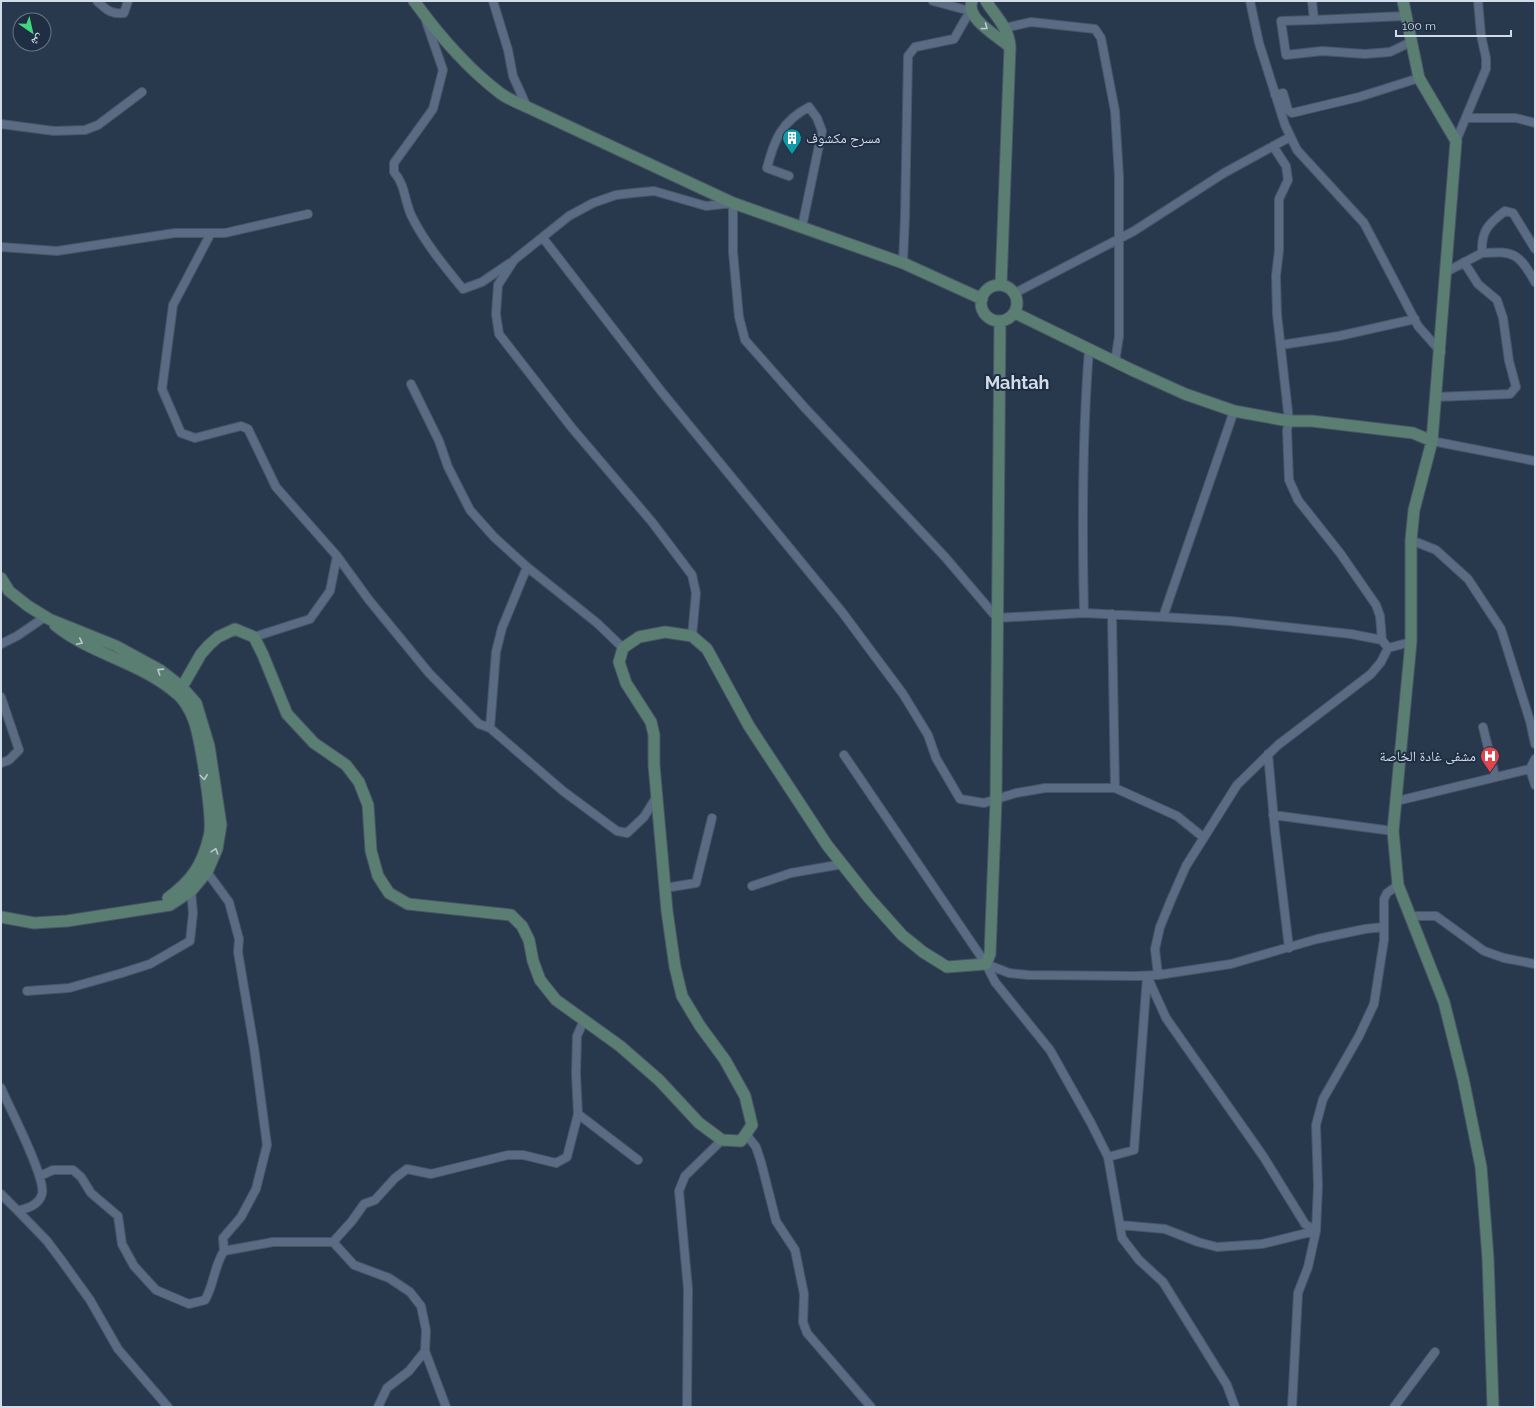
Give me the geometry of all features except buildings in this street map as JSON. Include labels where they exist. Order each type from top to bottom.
[{"type":"street","points":[[97,1],[110,12],[118,14],[124,13],[128,1]]},
{"type":"street","points":[[414,1],[425,16],[473,69],[501,93],[527,107],[733,203],[802,226],[903,263],[982,299]]},
{"type":"street","points":[[493,1],[508,50],[513,76],[527,107]]},
{"type":"street","points":[[933,1],[971,6]]},
{"type":"street","points":[[986,1],[1005,28],[1009,36],[1010,47],[1001,285]]},
{"type":"street","points":[[1250,1],[1259,43],[1290,137],[1297,150],[1364,223],[1418,326],[1441,352]]},
{"type":"street","points":[[1312,1],[1314,20]]},
{"type":"street","points":[[1403,1],[1418,78],[1456,141]]},
{"type":"street","points":[[1478,1],[1481,34],[1486,58],[1486,69],[1456,141],[1441,352],[1432,441],[1414,510],[1411,540],[1411,642],[1393,831],[1398,885],[1444,1002],[1463,1078],[1481,1167],[1488,1258],[1493,1407]]},
{"type":"street","points":[[971,6],[976,21],[1010,47]]},
{"type":"street","points":[[903,263],[906,216],[908,56],[915,47],[954,39],[971,6]]},
{"type":"street","points":[[425,16],[443,70],[433,109],[394,163],[394,172],[401,181],[411,216],[438,257],[463,289],[482,282],[514,260],[569,216],[593,203],[616,195],[654,191],[706,206],[733,203]]},
{"type":"street","points":[[1405,16],[1281,21],[1286,54],[1322,51],[1371,54],[1390,52],[1411,42]]},
{"type":"street","points":[[1005,28],[1031,22],[1095,29],[1101,38],[1115,111],[1119,177],[1119,336],[1115,362]]},
{"type":"street","points":[[1276,95],[1283,93],[1288,110],[1292,113],[1359,97],[1418,78]]},
{"type":"street","points":[[1,124],[54,131],[85,130],[98,124],[142,92]]},
{"type":"street","points":[[789,176],[767,168],[772,145],[785,124],[798,113],[809,107],[817,118],[822,131],[802,226]]},
{"type":"street","points":[[1466,118],[1516,118],[1535,122]]},
{"type":"street","points":[[1015,293],[1134,231],[1224,172],[1290,137]]},
{"type":"street","points":[[1273,146],[1286,166],[1288,180],[1279,199],[1279,250],[1276,276],[1288,421],[1286,430],[1289,480],[1298,500],[1340,553],[1376,604],[1380,616],[1382,640],[1388,648]]},
{"type":"street","points":[[733,203],[733,252],[739,317],[745,340],[805,408],[945,558],[997,618]]},
{"type":"street","points":[[1482,253],[1481,239],[1486,229],[1505,211],[1513,214],[1535,249]]},
{"type":"street","points":[[1,246],[57,250],[175,233],[225,233],[308,214]]},
{"type":"street","points":[[211,233],[173,305],[162,388],[181,433],[194,438],[241,426],[248,429],[276,487],[337,556],[369,600],[429,673],[479,724],[490,728],[563,791],[617,831],[627,833],[644,817],[657,796]]},
{"type":"street","points":[[543,238],[661,391],[842,612],[903,694],[928,735],[936,758],[960,799],[984,803],[1016,793],[1045,788],[1115,788],[1177,816],[1203,837]]},
{"type":"street","points":[[1446,272],[1482,253],[1511,253],[1526,265],[1535,282]]},
{"type":"street","points":[[514,260],[498,285],[496,314],[498,334],[572,428],[652,522],[692,575],[696,594],[692,636]]},
{"type":"street","points":[[1436,397],[1510,394],[1516,387],[1509,361],[1503,318],[1497,300],[1478,284],[1464,262]]},
{"type":"street","points":[[1001,285],[1009,288],[1015,293],[1017,306],[1014,313],[1006,320],[1000,321],[988,317],[981,306],[982,299],[989,288],[1001,285]]},
{"type":"street","points":[[1014,313],[1089,350],[1185,394],[1234,411],[1288,421],[1312,421],[1413,433],[1432,441],[1535,461]]},
{"type":"street","points":[[1281,345],[1339,336],[1415,319]]},
{"type":"street","points":[[986,964],[990,954],[996,800],[1000,321]]},
{"type":"street","points":[[1084,613],[1082,488],[1084,412],[1089,350]]},
{"type":"street","points":[[411,384],[439,441],[448,467],[470,510],[494,537],[597,623],[623,648]]},
{"type":"street","points":[[1163,617],[1234,411]]},
{"type":"street","points":[[1411,540],[1436,550],[1468,579],[1501,629],[1530,720],[1535,744]]},
{"type":"street","points":[[254,637],[310,619],[330,590],[337,556]]},
{"type":"street","points":[[490,728],[496,652],[502,628],[528,566]]},
{"type":"street","points":[[1,578],[9,590],[46,618],[116,646],[160,670],[180,690],[196,703],[209,746],[221,825],[217,850],[207,872],[191,891],[170,905],[67,922],[34,923],[1,917]]},
{"type":"street","points":[[997,618],[1084,613],[1112,614],[1230,621],[1351,634],[1382,640]]},
{"type":"street","points":[[1112,614],[1115,788]]},
{"type":"street","points":[[1,644],[46,618]]},
{"type":"street","points":[[180,690],[201,654],[218,637],[235,629],[254,637],[287,714],[314,743],[346,765],[359,782],[368,805],[371,851],[378,876],[389,893],[408,904],[511,915],[522,926],[529,940],[533,961],[540,980],[556,1000],[620,1046],[659,1080],[699,1122],[722,1140],[741,1141],[752,1125],[745,1096],[725,1060],[700,1026],[682,996],[675,967],[665,888],[657,796],[654,735],[651,722],[626,683],[619,662],[623,648],[639,637],[665,632],[692,636],[707,649],[749,726],[827,845],[869,898],[902,935],[923,952],[947,967],[986,964],[1009,973],[1028,975],[1158,975],[1231,964],[1317,939],[1383,927]]},
{"type":"street","points":[[1158,975],[1155,949],[1160,927],[1186,866],[1237,785],[1268,754],[1311,718],[1371,674],[1381,662],[1388,648],[1411,642]]},
{"type":"street","points":[[148,909],[165,900],[192,878],[200,864],[210,836],[210,820],[198,739],[193,718],[180,690]]},
{"type":"street","points":[[1,697],[19,750],[9,760],[1,763]]},
{"type":"street","points":[[1483,728],[1495,776]]},
{"type":"street","points":[[1268,754],[1273,815],[1289,948]]},
{"type":"street","points":[[844,755],[986,964],[995,982],[1050,1050],[1091,1123],[1108,1157],[1122,1238],[1139,1260],[1163,1282],[1227,1385],[1235,1407]]},
{"type":"street","points":[[1535,759],[1533,768],[1535,784]]},
{"type":"street","points":[[1397,801],[1533,768]]},
{"type":"street","points":[[1273,815],[1393,831]]},
{"type":"street","points":[[665,888],[696,883],[712,818]]},
{"type":"street","points":[[752,886],[791,873],[843,864]]},
{"type":"street","points":[[40,1176],[53,1170],[74,1170],[81,1177],[91,1193],[118,1216],[122,1244],[134,1266],[156,1290],[189,1304],[205,1300],[211,1290],[220,1258],[224,1252],[223,1238],[241,1217],[256,1189],[267,1145],[254,1047],[238,952],[239,939],[229,902],[207,872]]},
{"type":"street","points":[[1292,1407],[1298,1293],[1308,1267],[1315,1231],[1318,1186],[1316,1125],[1323,1099],[1359,1036],[1374,1004],[1384,940],[1384,899],[1387,893],[1398,885]]},
{"type":"street","points":[[27,991],[69,988],[150,964],[176,950],[190,941],[193,913],[191,891]]},
{"type":"street","points":[[1409,916],[1436,916],[1484,951],[1504,958],[1535,964]]},
{"type":"street","points":[[1147,976],[1166,1018],[1263,1156],[1305,1224],[1315,1231]]},
{"type":"street","points":[[1108,1157],[1134,1150],[1147,976]]},
{"type":"street","points":[[333,1242],[352,1221],[364,1204],[375,1200],[395,1178],[407,1169],[430,1174],[508,1155],[523,1155],[556,1163],[567,1157],[578,1114],[576,1074],[577,1036],[584,1020]]},
{"type":"street","points":[[1,1088],[40,1176],[42,1194],[33,1207],[18,1211]]},
{"type":"street","points":[[578,1114],[638,1160]]},
{"type":"street","points":[[746,1134],[756,1147],[776,1221],[795,1250],[804,1294],[803,1322],[807,1333],[872,1407]]},
{"type":"street","points":[[687,1407],[688,1288],[679,1191],[685,1176],[722,1140]]},
{"type":"street","points":[[1,1194],[47,1241],[90,1300],[118,1349],[168,1407]]},
{"type":"street","points":[[1120,1225],[1165,1229],[1198,1242],[1218,1247],[1262,1244],[1315,1231]]},
{"type":"street","points":[[224,1252],[273,1242],[333,1242],[354,1265],[389,1278],[410,1292],[421,1306],[426,1330],[424,1351],[446,1407]]},
{"type":"street","points":[[378,1407],[387,1388],[409,1371],[424,1351]]},
{"type":"street","points":[[1394,1407],[1435,1352]]},
{"type":"place","name":"مسرح مكشوف","points":[[792,155]]},
{"type":"place","name":"مشفى غادة الخاصة","points":[[1490,773]]},
{"type":"district","name":"Mahtah","points":[[1017,383]]}]
